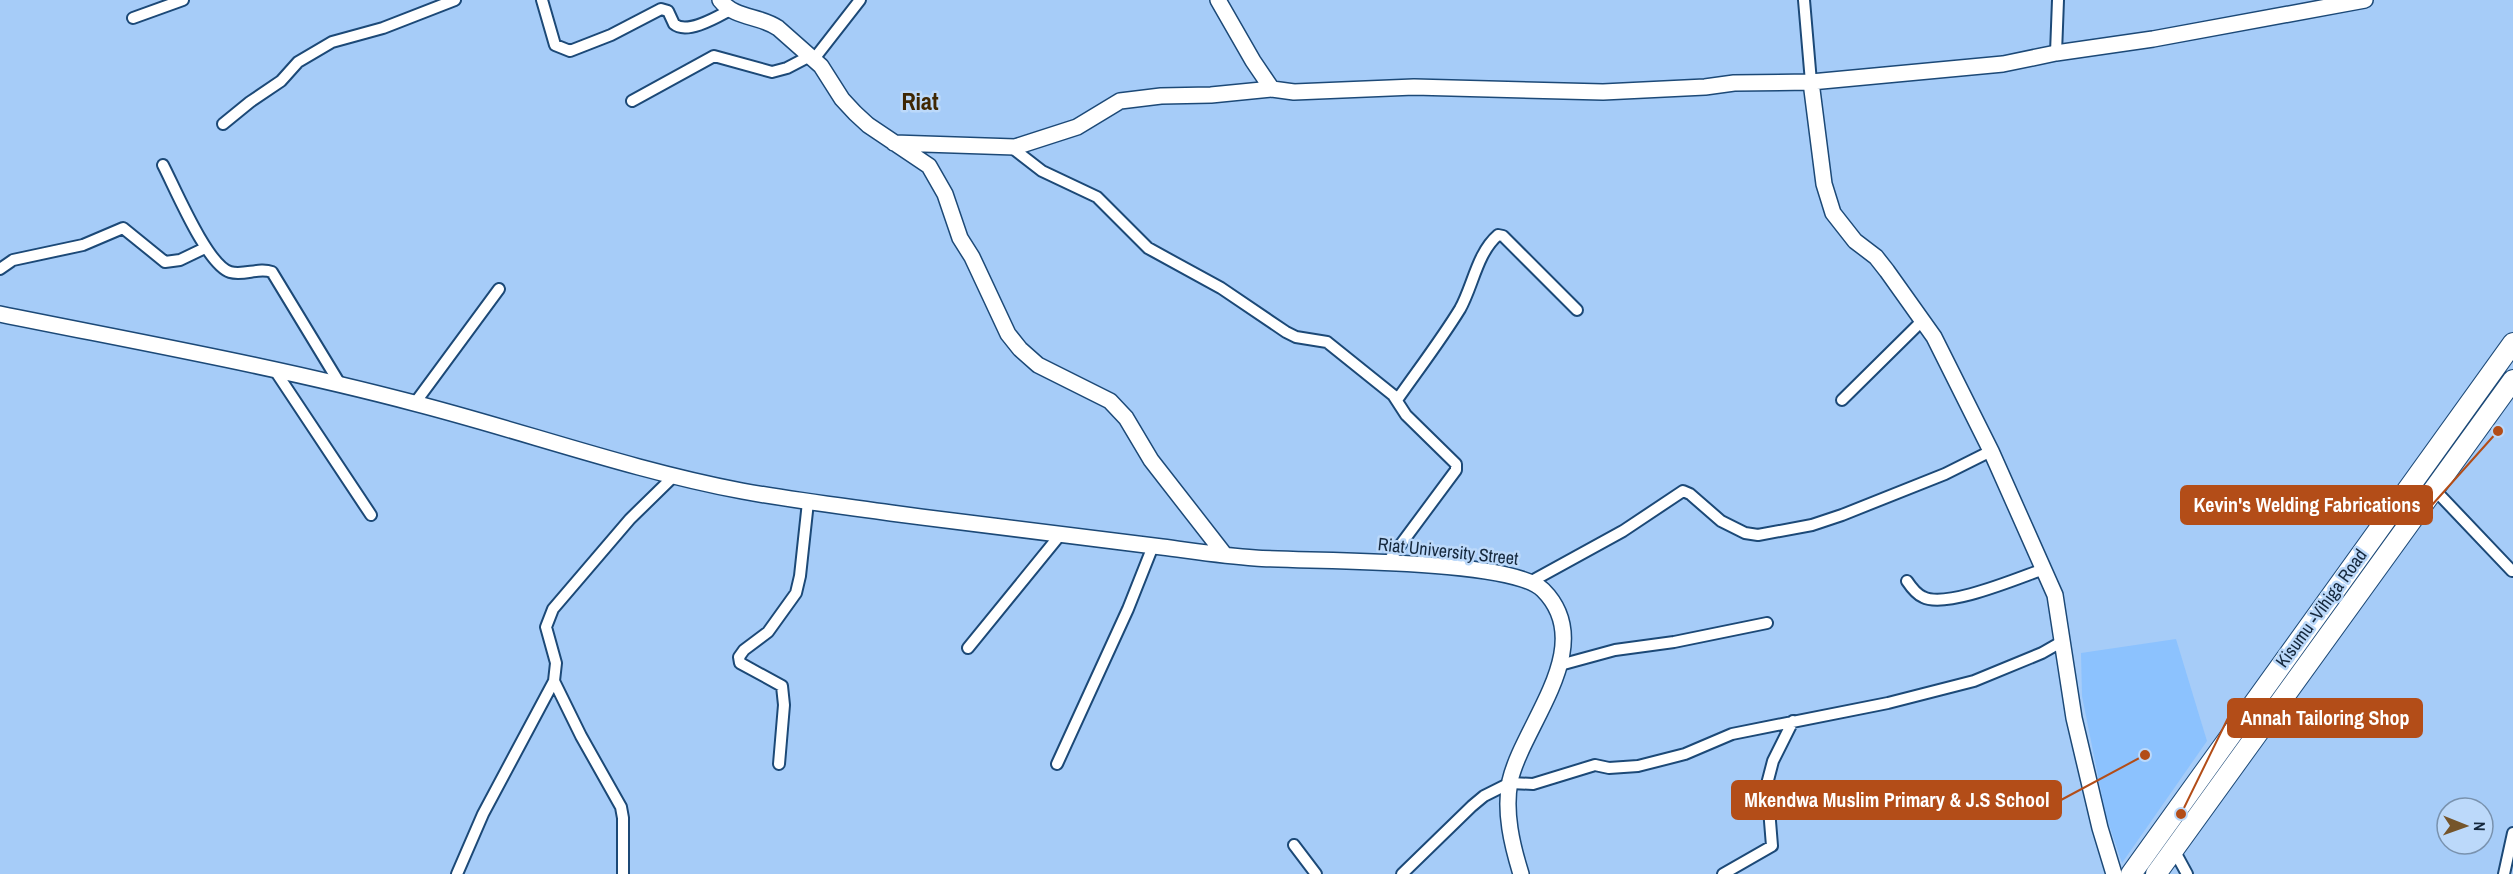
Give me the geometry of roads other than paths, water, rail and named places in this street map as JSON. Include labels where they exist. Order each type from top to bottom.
[{"type":"highway","name":"Kisumu -Vihiga Road","points":[[2131,874],[2513,343]]},
{"type":"highway","name":"Kisumu -Vihiga Road","points":[[2156,874],[2513,380]]},
{"type":"street","points":[[133,18],[183,0]]},
{"type":"street","points":[[223,124],[281,81],[298,62],[332,42],[383,28],[455,0]]},
{"type":"street","points":[[542,0],[555,45],[570,51],[611,35],[661,9],[668,11],[674,24],[683,28],[718,17],[725,5],[770,22],[812,58],[855,113],[929,166],[945,194],[960,238],[1008,334],[1020,349],[1038,365],[1110,401],[1119,409],[1151,460],[1224,555]]},
{"type":"street","points":[[632,101],[714,56],[772,72],[781,71],[812,58],[860,0]]},
{"type":"street","points":[[1218,0],[1272,89]]},
{"type":"street","points":[[1804,0],[1811,82],[1824,184],[1833,213],[1855,241],[1876,257],[1934,337],[1991,451],[2055,595],[2074,718],[2100,828],[2114,874]]},
{"type":"street","points":[[2056,53],[2058,0]]},
{"type":"street","points":[[894,143],[1011,147],[1077,127],[1120,101],[1161,96],[1211,95],[1272,89],[1294,92],[1458,87],[1603,92],[1705,87],[1734,83],[1811,82],[2003,64],[2365,0]]},
{"type":"street","points":[[1011,147],[1042,171],[1097,197],[1148,248],[1221,288],[1296,337],[1327,342],[1394,395],[1406,415],[1457,467],[1387,563]]},
{"type":"street","points":[[163,165],[205,248],[228,272],[266,270],[272,272],[340,384]]},
{"type":"street","points":[[0,269],[13,260],[83,245],[123,228],[165,262],[187,258],[205,248]]},
{"type":"street","points":[[1397,400],[1460,309],[1477,267],[1497,236],[1503,236],[1537,267],[1577,310]]},
{"type":"street","points":[[415,403],[499,289]]},
{"type":"street","name":"Riat University Street","points":[[0,314],[340,384],[675,475],[739,490],[808,502],[1224,555],[1387,563],[1494,572],[1532,581],[1552,601],[1560,618],[1562,634],[1560,665],[1510,783],[1510,834],[1521,874]]},
{"type":"street","points":[[1842,400],[1923,320]]},
{"type":"street","points":[[274,369],[371,515]]},
{"type":"street","points":[[1532,581],[1623,531],[1683,491],[1690,494],[1721,521],[1745,533],[1758,535],[1812,525],[1842,515],[1964,466],[1991,451]]},
{"type":"street","points":[[457,874],[483,813],[554,681],[556,663],[546,627],[553,609],[630,519],[675,475]]},
{"type":"street","points":[[2434,489],[2512,571]]},
{"type":"street","points":[[779,764],[784,705],[782,686],[739,661],[744,650],[768,632],[796,593],[808,502]]},
{"type":"street","points":[[968,648],[1060,535]]},
{"type":"street","points":[[1057,764],[1128,609],[1153,546]]},
{"type":"street","points":[[1907,581],[1914,591],[1924,598],[1944,601],[2043,569]]},
{"type":"street","points":[[1560,665],[1616,650],[1674,642],[1767,623]]},
{"type":"street","points":[[1402,874],[1472,806],[1484,796],[1510,783],[1533,784],[1595,765],[1609,768],[1638,766],[1685,754],[1732,734],[1888,703],[1974,681],[2042,653],[2063,641]]},
{"type":"street","points":[[554,681],[581,736],[621,807],[623,874]]},
{"type":"street","points":[[1723,874],[1772,846],[1767,784],[1773,761],[1793,721]]},
{"type":"street","points":[[2504,874],[2513,833]]},
{"type":"street","points":[[1294,845],[1316,874]]},
{"type":"street","points":[[2174,850],[2187,874]]},
{"type":"place","name":"Kevin's Welding Fabrications","points":[[2498,431]]},
{"type":"place","name":"Mkendwa Muslim Primary & J.S School","points":[[2145,755]]},
{"type":"place","name":"Annah Tailoring Shop","points":[[2181,814]]},
{"type":"district","name":"Riat","points":[[920,101]]}]
